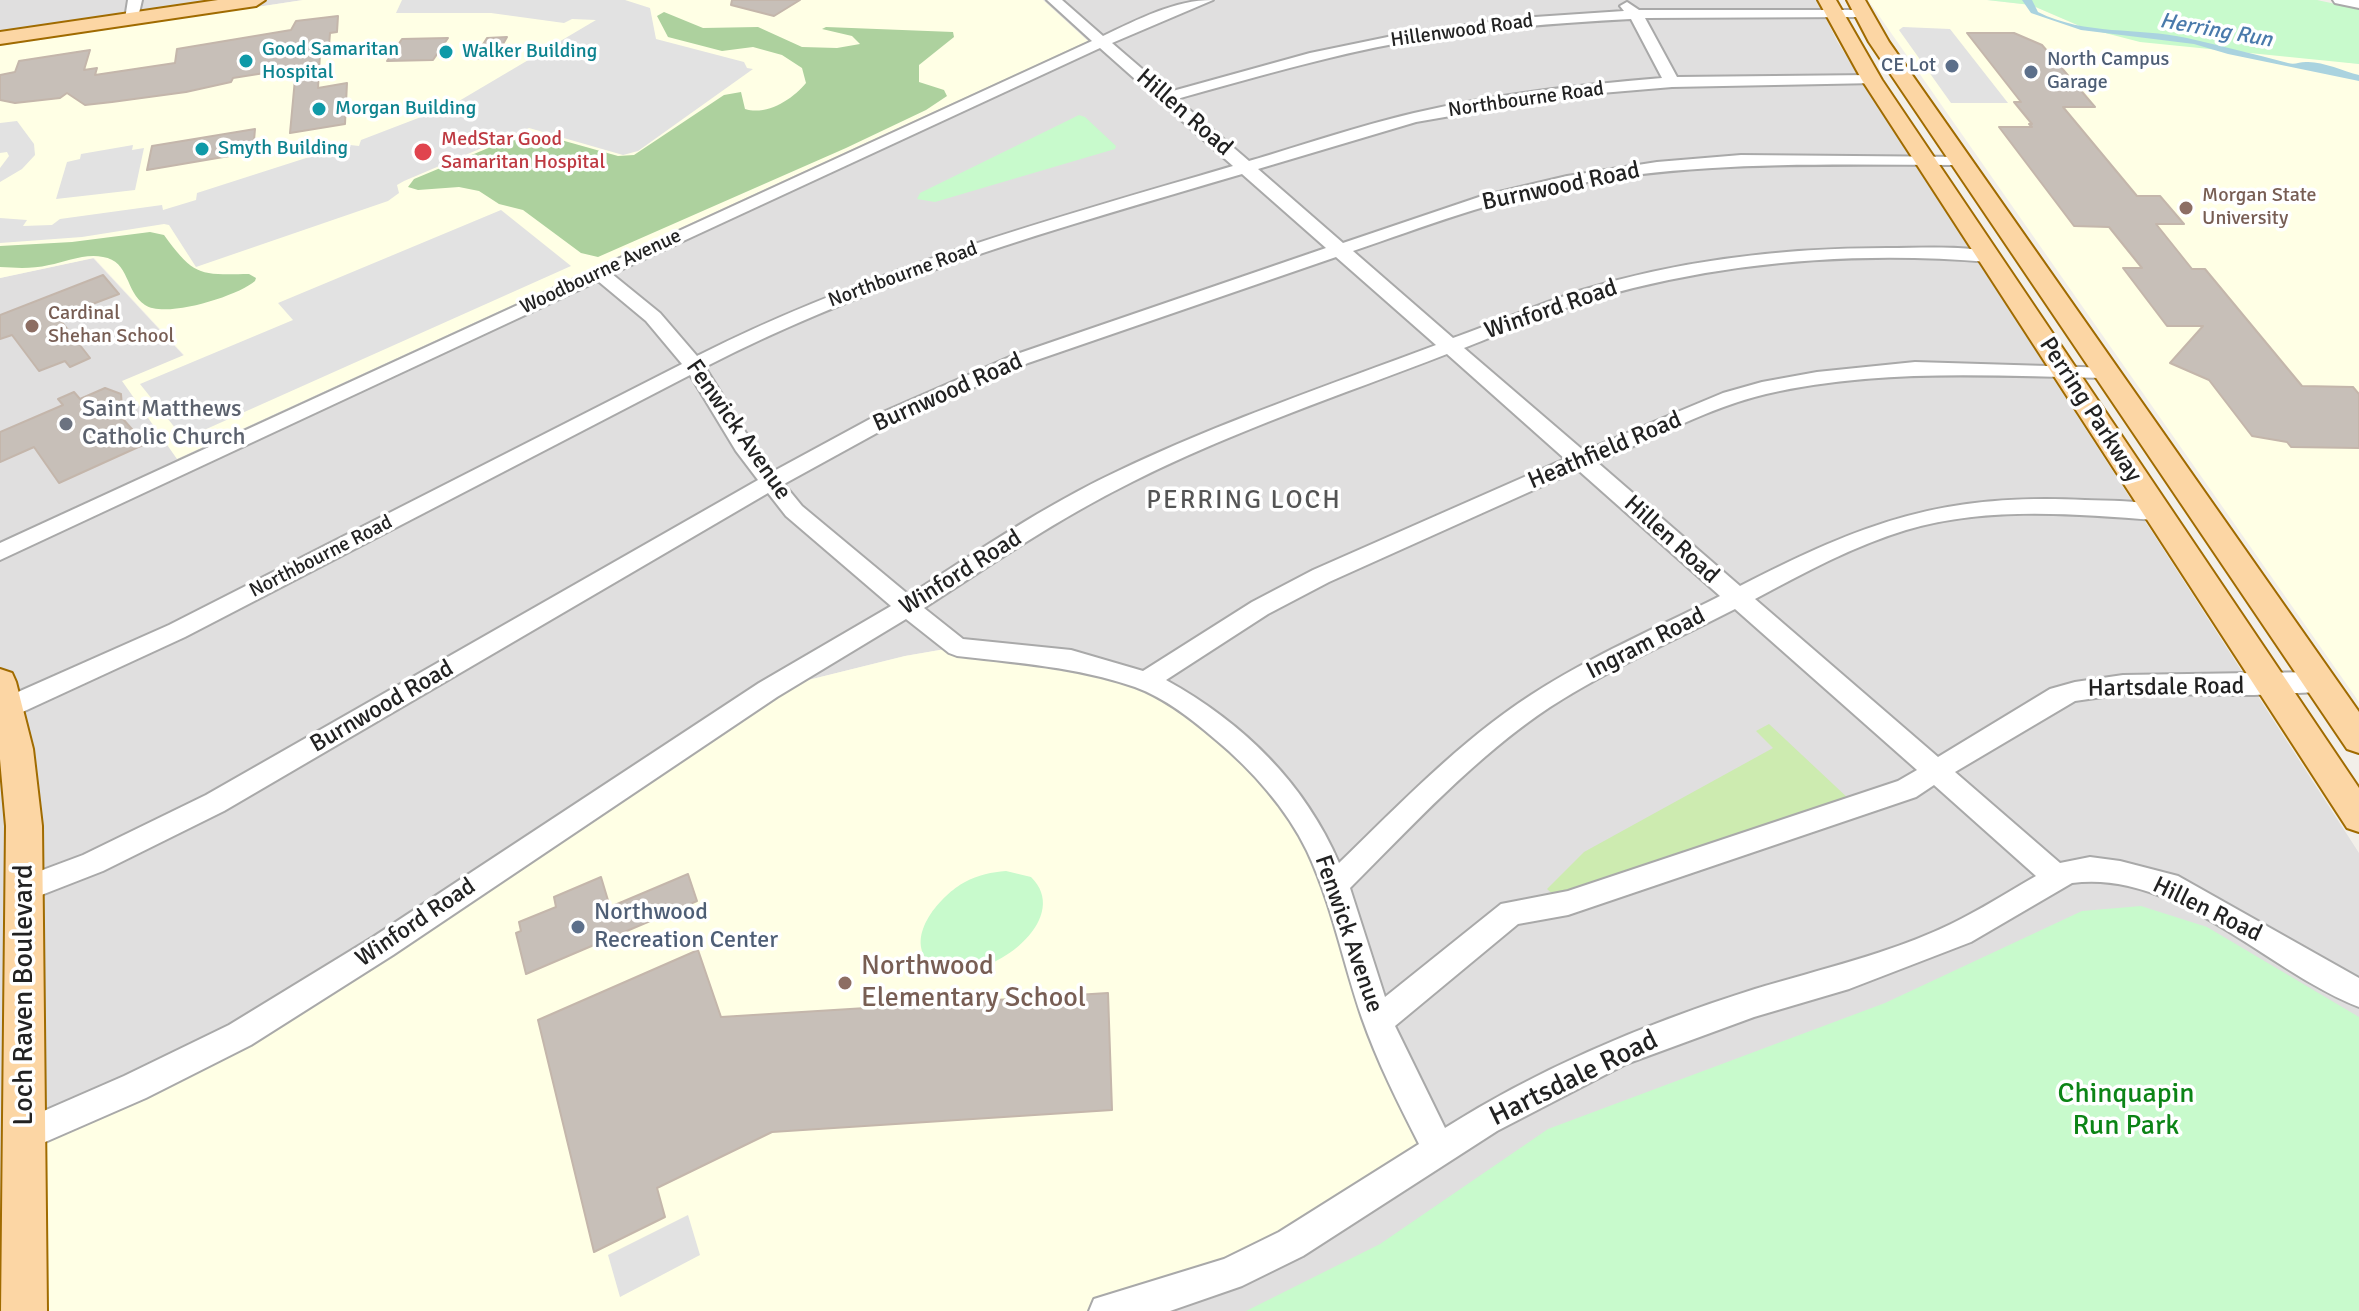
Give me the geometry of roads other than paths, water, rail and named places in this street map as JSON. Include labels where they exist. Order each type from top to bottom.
[{"type":"main road","points":[[0,38],[134,9],[256,0]]},
{"type":"main road","name":"Perring Parkway","points":[[1830,6],[1872,80],[2359,817]]},
{"type":"main road","name":"Perring Parkway","points":[[1859,6],[1960,160],[2359,739]]},
{"type":"main road","name":"Loch Raven Boulevard","points":[[4,695],[8,752],[24,826],[26,889],[13,1013],[25,1135],[24,1311]]},
{"type":"street","name":"Hillen Road","points":[[1054,0],[2057,877],[2067,872],[2090,869],[2168,885],[2352,985]]},
{"type":"street","name":"Woodbourne Avenue","points":[[0,552],[1160,15],[1206,0]]},
{"type":"street","points":[[1621,0],[1635,14],[1672,82]]},
{"type":"street","points":[[2340,0],[2359,4]]},
{"type":"street","name":"Hillenwood Road","points":[[1165,98],[1288,63],[1409,37],[1527,21],[1859,6]]},
{"type":"street","name":"Northbourne Road","points":[[4,695],[177,631],[694,365],[797,315],[912,269],[1413,118],[1464,107],[1566,91],[1672,82],[1872,80]]},
{"type":"street","name":"Burnwood Road","points":[[26,889],[93,863],[215,803],[770,482],[888,418],[1007,365],[1165,308],[1488,200],[1612,173],[1741,160],[1960,160]]},
{"type":"street","name":"Winford Road","points":[[25,1135],[135,1087],[240,1035],[383,946],[768,690],[1049,518],[1123,477],[1217,434],[1586,295],[1706,266],[1832,253],[1941,253],[1990,257]]},
{"type":"street","name":"Fenwick Avenue","points":[[600,273],[653,317],[694,365],[743,446],[770,482],[825,539],[957,647],[1071,659],[1146,681],[1198,710],[1257,761],[1302,817],[1335,885],[1378,1021],[1398,1070],[1439,1150]]},
{"type":"street","name":"Heathfield Road","points":[[1146,681],[1248,615],[1321,576],[1730,398],[1789,383],[1915,368],[2106,372]]},
{"type":"street","name":"Ingram Road","points":[[1335,885],[1452,772],[1514,720],[1563,687],[1847,542],[1928,516],[2033,506],[2156,512]]},
{"type":"street","name":"Hartsdale Road","points":[[1378,1021],[1511,913],[1568,903],[1907,789],[2059,696],[2082,688],[2114,684],[2273,686],[2319,682]]},
{"type":"street","name":"Hartsdale Road","points":[[1106,1311],[1141,1304],[1230,1274],[1279,1250],[1315,1231],[1439,1150],[1564,1077],[1617,1053],[1754,1003],[1849,976],[1961,933],[2057,877]]},
{"type":"water","name":"Herring Run","points":[[2022,0],[2032,0],[2038,12],[2074,25],[2187,38],[2290,64],[2319,63],[2359,75],[2359,81],[2194,44],[2081,30],[2031,13]]},
{"type":"place","name":"Walker Building","points":[[446,52]]},
{"type":"place","name":"Good Samaritan Hospital","points":[[246,61]]},
{"type":"place","name":"CE Lot","points":[[1952,66]]},
{"type":"place","name":"North Campus Garage","points":[[2031,72]]},
{"type":"place","name":"Morgan Building","points":[[319,109]]},
{"type":"place","name":"Smyth Building","points":[[202,149]]},
{"type":"place","name":"MedStar Good Samaritan Hospital","points":[[423,152]]},
{"type":"place","name":"Morgan State University","points":[[2186,208]]},
{"type":"place","name":"Cardinal Shehan School","points":[[32,326]]},
{"type":"place","name":"Saint Matthews Catholic Church","points":[[66,424]]},
{"type":"place","name":"Northwood Recreation Center","points":[[578,927]]},
{"type":"place","name":"Northwood Elementary School","points":[[845,983]]},
{"type":"district","name":"PERRING LOCH","points":[[1244,501]]},
{"type":"park label","name":"Chinquapin Run Park","points":[[2126,1111]]}]
